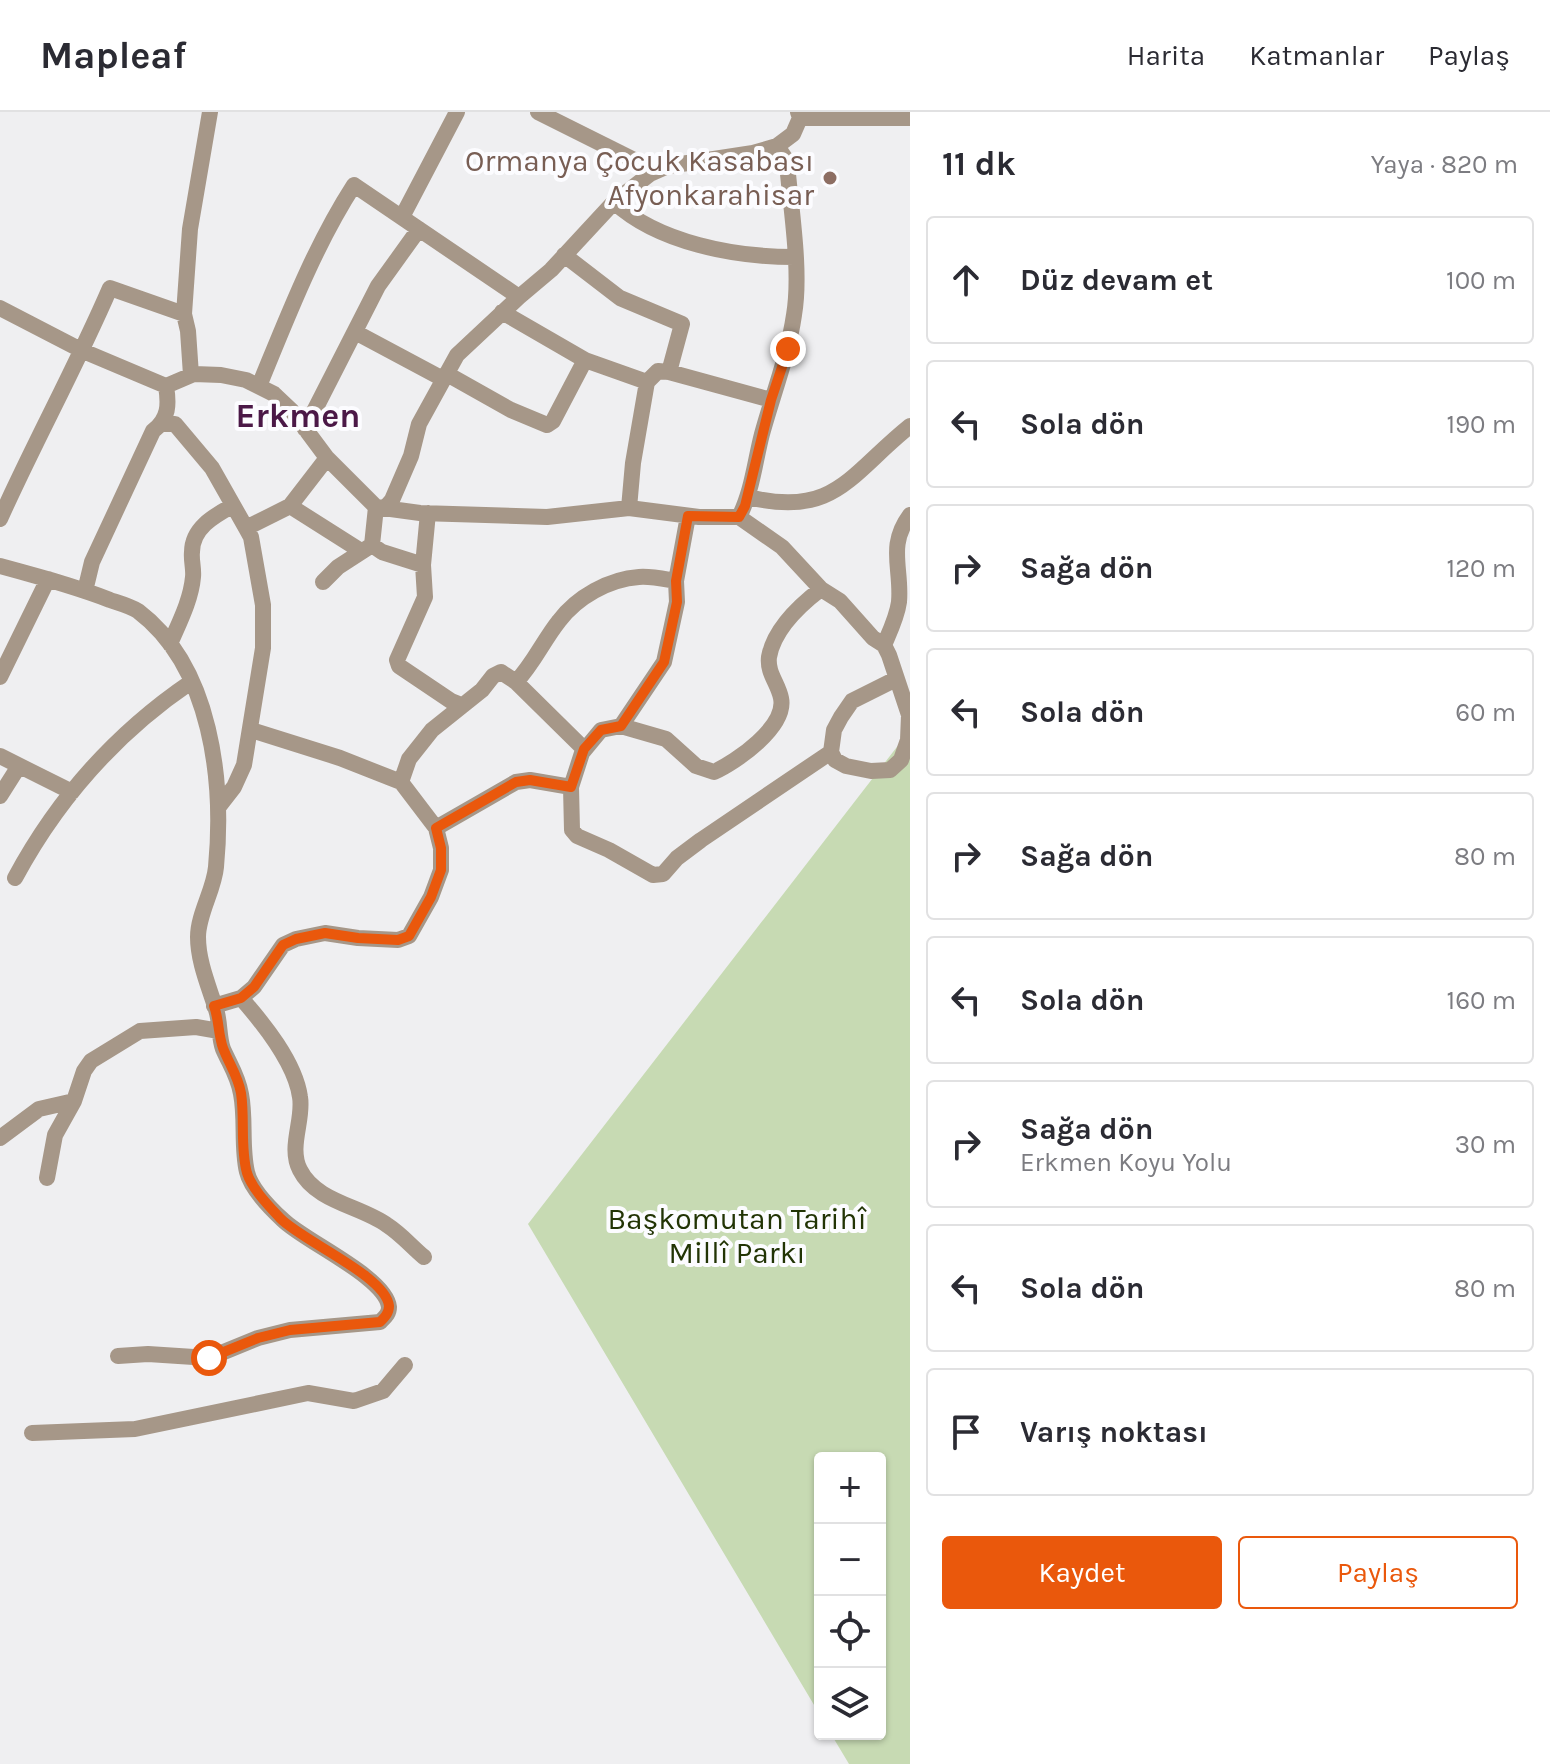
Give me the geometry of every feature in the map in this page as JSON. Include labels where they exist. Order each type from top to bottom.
[{"type":"street","points":[[191,375],[184,314],[190,229],[210,112]]},
{"type":"street","points":[[402,217],[457,112]]},
{"type":"street","points":[[538,112],[636,161],[650,174]]},
{"type":"street","points":[[323,582],[366,548],[380,508],[392,500],[411,456],[419,424],[457,355],[551,270],[614,202],[650,174],[668,166],[753,153],[777,146],[793,134],[799,115],[910,118]]},
{"type":"street","points":[[739,517],[748,497],[795,312],[788,174],[785,158],[777,146]]},
{"type":"street","points":[[259,386],[309,267],[354,185],[519,297]]},
{"type":"street","points":[[614,202],[673,238],[770,257],[794,257]]},
{"type":"street","points":[[305,429],[378,286],[419,229]]},
{"type":"street","points":[[564,255],[620,298],[682,324],[669,372]]},
{"type":"street","points":[[0,519],[83,351],[110,288],[184,314]]},
{"type":"street","points":[[0,308],[83,351],[166,386],[191,375],[221,375],[259,386],[283,403],[327,458],[380,508],[428,513],[547,517],[629,508],[688,516],[739,517],[782,547],[821,589],[840,601],[873,638],[884,645],[909,715],[908,740],[901,760],[890,770],[871,771],[846,766],[835,760],[831,752],[834,730],[852,701],[896,679]]},
{"type":"street","points":[[502,312],[585,360],[647,382]]},
{"type":"street","points":[[355,332],[547,425],[553,421],[585,360]]},
{"type":"street","points":[[629,508],[633,463],[647,382],[658,371],[771,400]]},
{"type":"street","points":[[85,591],[92,562],[153,431],[162,424],[169,403],[166,386]]},
{"type":"street","points":[[162,424],[175,424],[184,433],[212,468],[246,528],[251,537],[263,605],[263,648],[244,765],[234,787],[220,805]]},
{"type":"street","points":[[748,497],[807,503],[826,497],[910,426]]},
{"type":"street","points":[[246,528],[290,506],[327,458]]},
{"type":"street","points":[[170,644],[183,615],[193,579],[191,548],[196,534],[206,522],[232,506]]},
{"type":"street","points":[[290,506],[366,548],[423,565]]},
{"type":"street","points":[[428,513],[423,565],[425,597],[397,660],[399,666],[461,705]]},
{"type":"street","points":[[884,645],[899,602],[896,541],[910,515]]},
{"type":"street","points":[[621,726],[664,662],[677,602],[676,581],[688,516]]},
{"type":"street","points":[[0,566],[48,579],[136,610],[170,644],[198,695],[215,756],[220,805],[216,871],[198,935],[205,979],[223,1048],[236,1072],[241,1095],[247,1174],[281,1219],[298,1234],[325,1248],[379,1288],[389,1306],[388,1314],[380,1322],[290,1330],[258,1338],[209,1358],[148,1354],[118,1356]]},
{"type":"street","points":[[516,682],[538,656],[557,623],[569,609],[591,593],[637,577],[676,581]]},
{"type":"street","points":[[0,677],[48,579]]},
{"type":"street","points":[[821,589],[800,605],[776,638],[769,656],[769,670],[782,699],[778,719],[770,730],[734,763],[714,772],[696,766],[666,739],[621,726],[601,730],[584,749],[571,787],[572,830],[577,836],[653,875],[663,874],[677,858],[701,840],[831,752]]},
{"type":"street","points":[[401,782],[409,759],[432,730],[501,672],[516,682],[584,749]]},
{"type":"street","points":[[15,878],[32,847],[106,750],[164,700],[191,682]]},
{"type":"street","points":[[214,1006],[241,998],[254,987],[283,945],[296,939],[325,933],[398,940],[409,936],[431,897],[441,870],[441,848],[436,828],[401,782],[340,758],[251,730]]},
{"type":"street","points":[[0,756],[72,792]]},
{"type":"street","points":[[0,796],[19,766]]},
{"type":"street","points":[[436,828],[516,782],[530,780],[571,787]]},
{"type":"street","points":[[241,998],[272,1036],[301,1098],[296,1151],[299,1168],[309,1183],[387,1224],[424,1257]]},
{"type":"street","points":[[47,1178],[55,1135],[91,1061],[140,1031],[196,1027],[219,1031]]},
{"type":"street","points":[[0,1138],[39,1109],[74,1101]]},
{"type":"street","points":[[32,1433],[135,1429],[308,1393],[354,1401],[383,1391],[405,1365]]},
{"type":"green space","name":"Başkomutan Tarihî Millî Parkı","points":[[910,730],[910,1764],[849,1764],[835,1740],[886,1740],[886,1452],[814,1452],[814,1705],[528,1224]]},
{"type":"place","name":"Ormanya Çocuk Kasabası Afyonkarahisar","points":[[830,178]]},
{"type":"district","name":"Erkmen","points":[[298,416]]},
{"type":"route","points":[[209,1358],[258,1338],[290,1330],[380,1322],[388,1314],[389,1306],[379,1288],[325,1248],[298,1234],[254,1187],[247,1174],[244,1121],[236,1072],[223,1048],[214,1006],[241,998],[254,987],[283,945],[296,939],[325,933],[398,940],[409,936],[431,897],[441,870],[441,848],[436,828],[516,782],[530,780],[571,787],[584,749],[601,730],[621,726],[664,662],[677,602],[676,581],[688,516],[739,517],[745,506],[771,400],[788,349]]}]
